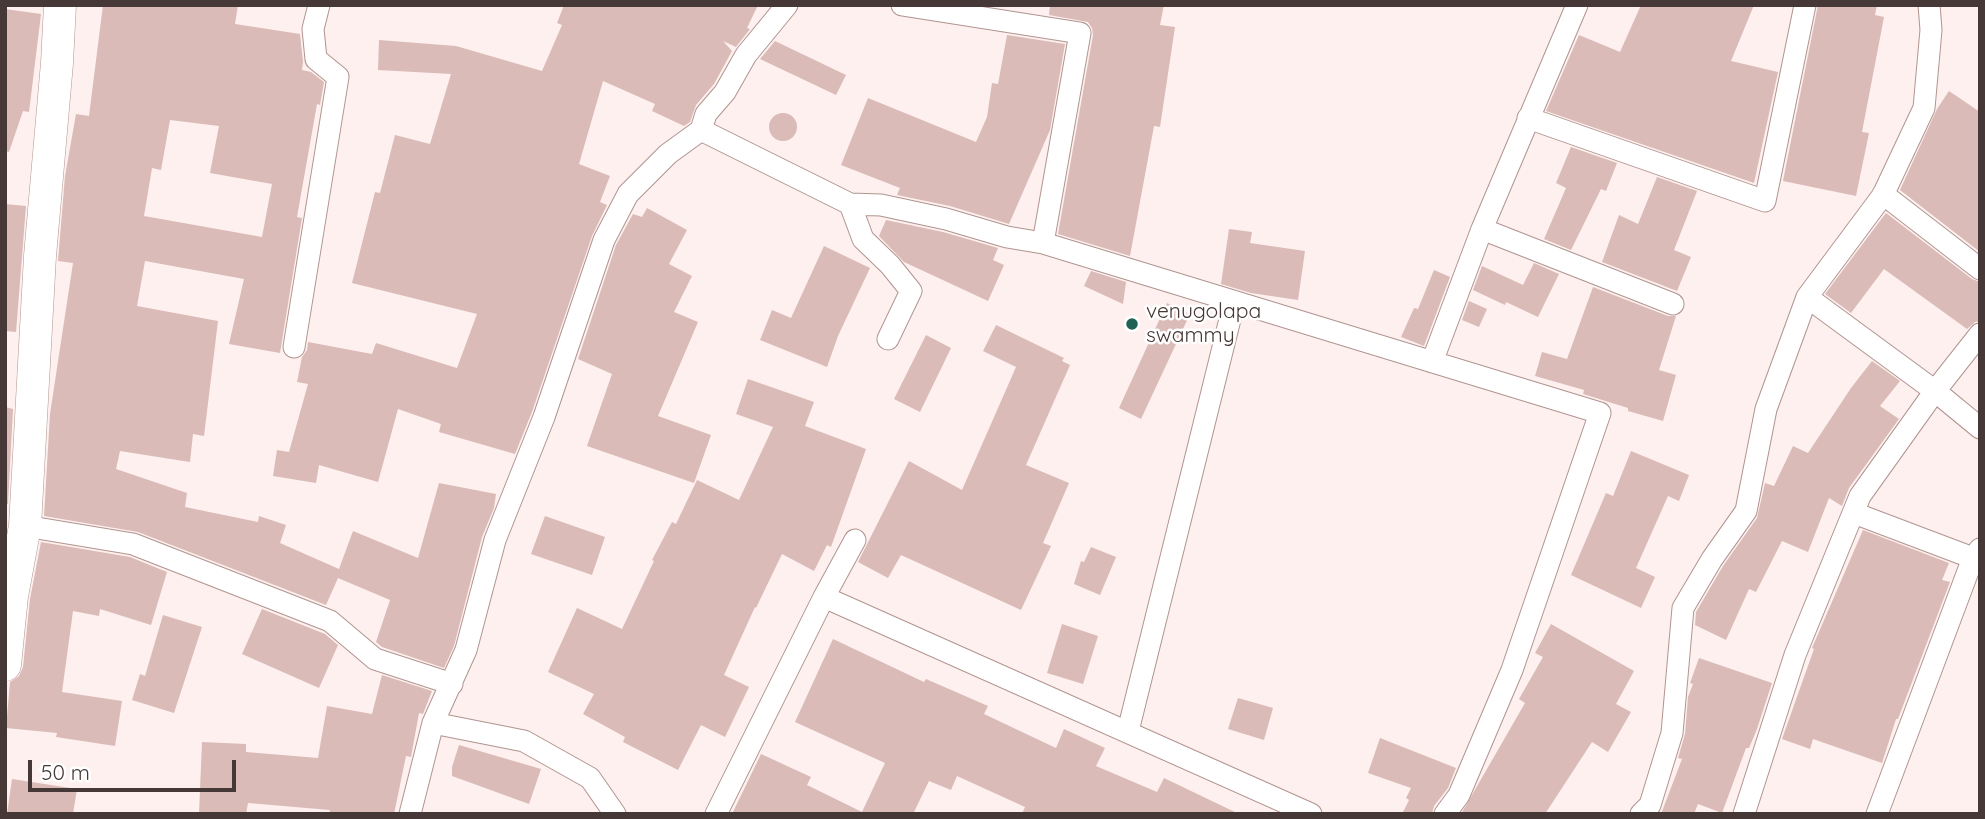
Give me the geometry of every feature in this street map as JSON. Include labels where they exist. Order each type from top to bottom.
[{"type":"street","points":[[5,665],[8,596],[25,526],[40,256],[60,5]]},
{"type":"street","points":[[294,346],[338,77],[316,60],[313,29],[319,5]]},
{"type":"street","points":[[410,814],[433,723],[466,650],[495,540],[544,417],[604,240],[628,194],[668,154],[701,130],[706,114],[725,92],[746,55],[787,5]]},
{"type":"street","points":[[902,5],[1080,33],[1043,243]]},
{"type":"street","points":[[1432,362],[1482,229],[1577,5]]},
{"type":"street","points":[[1528,118],[1765,201],[1805,5]]},
{"type":"street","points":[[1642,814],[1650,805],[1672,733],[1683,608],[1712,559],[1746,512],[1766,409],[1807,297],[1883,194],[1924,108],[1931,30],[1929,5]]},
{"type":"street","points":[[701,130],[850,204],[881,205],[946,219],[1007,237],[1043,243],[1600,413],[1511,670],[1459,795],[1445,814]]},
{"type":"street","points":[[1883,194],[1980,269]]},
{"type":"street","points":[[850,204],[863,239],[890,265],[911,291],[888,339]]},
{"type":"street","points":[[1482,229],[1672,304]]},
{"type":"street","points":[[1807,297],[1935,391],[1980,428]]},
{"type":"street","points":[[1128,731],[1234,303]]},
{"type":"street","points":[[1744,814],[1794,655],[1860,496],[1935,391],[1980,334]]},
{"type":"street","points":[[1854,513],[1976,554],[1877,814]]},
{"type":"street","points":[[25,526],[133,544],[330,621],[375,659],[452,684]]},
{"type":"street","points":[[716,814],[855,540]]},
{"type":"street","points":[[824,597],[1311,814]]},
{"type":"street","points":[[433,723],[524,741],[590,778],[615,814]]},
{"type":"building","points":[[103,5],[238,5],[235,24],[300,34],[302,70],[311,72],[324,82],[320,105],[317,104],[297,217],[302,218],[280,353],[229,344],[244,279],[145,261],[137,306],[218,321],[204,436],[193,434],[190,462],[120,451],[116,469],[187,493],[185,507],[258,522],[259,516],[286,525],[280,543],[339,569],[353,531],[418,558],[439,483],[496,494],[454,646],[444,668],[382,647],[376,642],[390,600],[338,578],[326,605],[138,532],[44,516],[50,414],[73,263],[58,261],[65,176],[76,114],[89,116]],"holes":[[[170,120],[219,126],[210,173],[272,184],[262,237],[144,216],[152,168],[161,170]]]},
{"type":"building","points":[[564,5],[758,5],[747,28],[750,29],[736,47],[723,41],[732,51],[714,84],[696,105],[690,122],[684,126],[652,111],[655,104],[603,81],[579,164],[610,176],[600,202],[607,205],[592,236],[515,454],[439,432],[441,424],[398,409],[378,482],[319,465],[316,483],[273,476],[277,450],[289,452],[308,384],[297,382],[308,342],[372,354],[376,343],[457,368],[477,314],[352,283],[375,192],[380,193],[395,135],[430,144],[451,74],[378,70],[379,40],[456,46],[542,71],[562,25],[557,23]]},
{"type":"building","points":[[1050,5],[1164,5],[1160,25],[1175,27],[1160,127],[1154,126],[1130,256],[1058,234],[1093,35],[1088,22],[1049,15]]},
{"type":"building","points":[[1641,5],[1754,5],[1731,61],[1778,72],[1754,183],[1546,111],[1579,35],[1620,52]]},
{"type":"building","points":[[1818,5],[1877,5],[1875,15],[1884,17],[1862,132],[1869,133],[1856,196],[1783,181]]},
{"type":"building","points":[[5,9],[41,14],[29,112],[23,111],[9,152],[5,151]]},
{"type":"building","points":[[1007,35],[1065,44],[1050,130],[1009,224],[950,206],[897,195],[900,188],[841,165],[868,98],[976,142],[987,117],[992,83],[998,84]]},
{"type":"building","points":[[775,41],[846,75],[836,95],[760,59]]},
{"type":"building","points":[[1949,91],[1980,112],[1980,252],[1900,190],[1937,109]]},
{"type":"building","points":[[783,113],[793,117],[797,127],[793,137],[783,141],[773,137],[769,127],[773,117]]},
{"type":"building","points":[[1571,147],[1617,163],[1606,191],[1601,189],[1571,250],[1544,239],[1566,188],[1556,183]]},
{"type":"building","points":[[1657,177],[1697,191],[1674,250],[1691,257],[1677,291],[1602,262],[1619,215],[1638,224]]},
{"type":"building","points":[[5,204],[26,206],[16,332],[5,331]]},
{"type":"building","points":[[647,208],[687,230],[669,264],[692,276],[674,312],[698,322],[658,416],[711,435],[694,483],[587,446],[612,374],[578,359],[616,245],[633,214],[642,217]]},
{"type":"building","points":[[1886,213],[1972,279],[1980,282],[1980,321],[1967,329],[1884,269],[1851,313],[1825,294]]},
{"type":"building","points":[[886,220],[943,232],[998,248],[993,260],[1004,265],[988,301],[904,262],[879,236]]},
{"type":"building","points":[[1229,229],[1252,232],[1250,243],[1305,251],[1298,300],[1251,293],[1221,284]]},
{"type":"building","points":[[824,246],[870,268],[838,336],[827,367],[760,340],[772,310],[791,318]]},
{"type":"building","points":[[1534,263],[1559,274],[1538,317],[1473,290],[1482,266],[1523,285]]},
{"type":"building","points":[[1434,270],[1450,277],[1424,346],[1401,337],[1414,308],[1418,309]]},
{"type":"building","points":[[1091,271],[1126,282],[1123,304],[1084,286]]},
{"type":"building","points":[[1593,287],[1668,316],[1676,316],[1659,370],[1676,375],[1663,421],[1583,394],[1584,390],[1535,376],[1542,352],[1567,359]]},
{"type":"building","points":[[1469,301],[1487,309],[1479,327],[1462,320]]},
{"type":"building","points":[[1167,303],[1190,314],[1141,419],[1119,408]]},
{"type":"building","points":[[996,325],[1064,358],[1062,361],[1070,365],[1026,465],[1069,483],[1043,543],[1051,546],[1021,610],[901,555],[888,578],[858,562],[909,461],[962,490],[1016,367],[983,351]]},
{"type":"building","points":[[926,335],[951,348],[920,412],[894,399]]},
{"type":"building","points":[[1872,361],[1900,381],[1880,406],[1899,419],[1849,488],[1842,506],[1829,498],[1808,552],[1782,541],[1756,592],[1749,589],[1726,640],[1695,625],[1696,612],[1723,566],[1757,518],[1765,483],[1774,486],[1793,446],[1808,453]]},
{"type":"building","points":[[748,379],[814,402],[805,426],[866,449],[831,547],[827,545],[814,571],[782,554],[755,607],[724,675],[749,687],[725,737],[701,725],[678,770],[623,742],[625,737],[583,714],[594,694],[548,672],[577,608],[622,629],[654,561],[652,560],[672,522],[676,524],[697,480],[739,500],[773,427],[736,414]]},
{"type":"building","points":[[5,407],[13,409],[8,504],[5,504]]},
{"type":"building","points":[[1631,451],[1689,475],[1679,501],[1668,496],[1636,568],[1655,577],[1641,608],[1571,575],[1606,493],[1613,496]]},
{"type":"building","points":[[545,516],[605,537],[592,575],[531,554]]},
{"type":"building","points":[[1863,530],[1949,563],[1942,580],[1950,582],[1896,719],[1882,763],[1813,739],[1810,749],[1782,739],[1814,649],[1812,648]]},
{"type":"building","points":[[41,542],[130,557],[167,572],[151,625],[100,609],[99,616],[73,611],[62,692],[122,701],[115,746],[56,737],[57,733],[6,728],[10,682],[19,676],[23,667],[30,599]]},
{"type":"building","points":[[1091,547],[1116,557],[1100,595],[1074,584],[1081,561],[1084,562]]},
{"type":"building","points":[[262,609],[325,634],[338,645],[319,688],[242,654]]},
{"type":"building","points":[[163,615],[202,627],[174,713],[132,700],[140,674],[145,676]]},
{"type":"building","points":[[1062,624],[1098,636],[1083,684],[1047,673]]},
{"type":"building","points":[[1551,624],[1634,671],[1616,704],[1631,712],[1608,752],[1592,742],[1545,814],[1461,814],[1525,703],[1519,699],[1543,657],[1535,653]]},
{"type":"building","points":[[833,639],[924,682],[926,679],[988,706],[984,714],[1056,748],[1064,729],[1105,748],[1096,766],[1157,792],[1164,778],[1239,814],[1022,814],[1025,807],[957,776],[951,790],[929,781],[913,814],[732,814],[761,754],[811,777],[807,785],[862,812],[885,763],[795,722]]},
{"type":"building","points":[[1699,658],[1772,683],[1757,729],[1749,748],[1746,748],[1722,813],[1698,804],[1694,814],[1661,814],[1682,759],[1678,758],[1685,734],[1688,697],[1693,684],[1690,683]]},
{"type":"building","points":[[382,675],[432,691],[423,714],[419,713],[411,757],[406,756],[394,814],[329,814],[330,810],[248,803],[246,814],[199,814],[202,742],[246,744],[246,752],[318,758],[327,706],[372,714]]},
{"type":"building","points":[[1238,698],[1273,708],[1264,740],[1228,729]]},
{"type":"building","points":[[1380,738],[1456,768],[1448,788],[1434,806],[1432,814],[1402,814],[1411,788],[1368,773]]},
{"type":"building","points":[[459,745],[541,769],[529,804],[452,776]]},
{"type":"building","points":[[12,779],[77,789],[73,814],[7,814]]},
{"type":"place","name":"venugolapa swammy","points":[[1132,324]]}]
